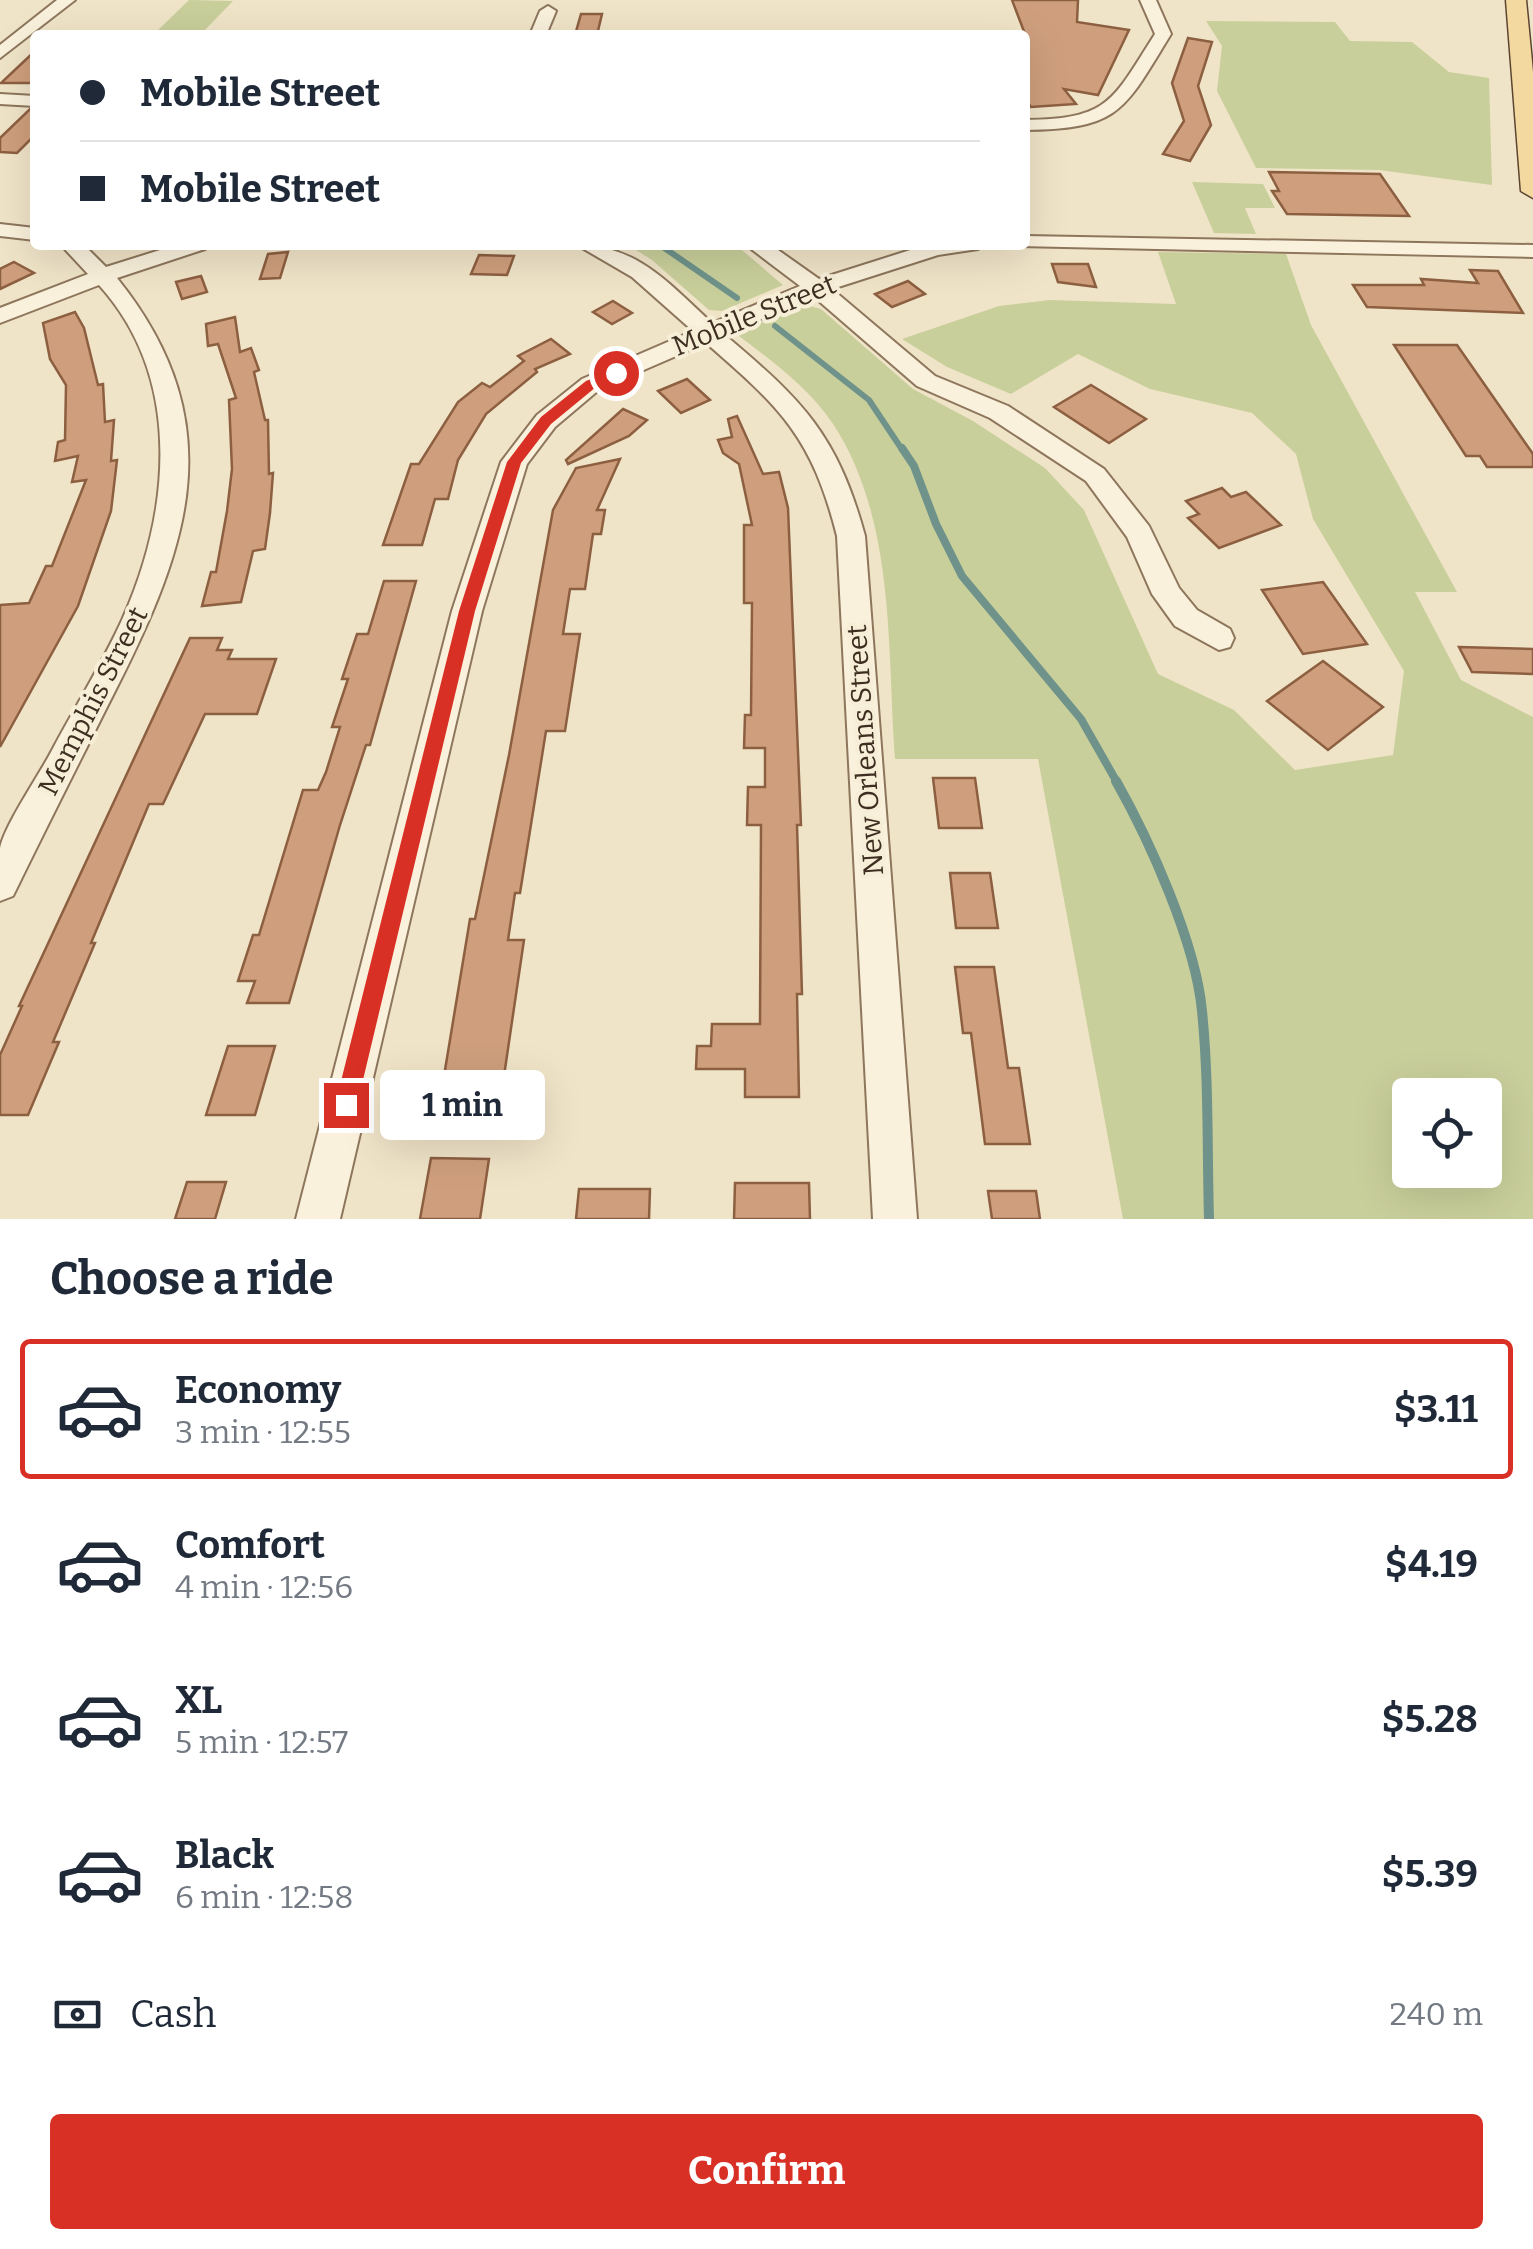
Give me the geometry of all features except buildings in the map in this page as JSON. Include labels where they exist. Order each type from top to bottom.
[{"type":"main road","points":[[1516,0],[1526,38],[1533,191]]},
{"type":"street","points":[[4,46],[67,0]]},
{"type":"street","points":[[1030,125],[1074,124],[1119,107],[1163,34],[1148,0]]},
{"type":"street","points":[[540,30],[548,11]]},
{"type":"street","points":[[0,100],[30,100]]},
{"type":"street","points":[[0,230],[30,233]]},
{"type":"street","points":[[1030,242],[1533,251]]},
{"type":"street","name":"Memphis Street","points":[[0,884],[143,607],[169,520],[175,442],[167,382],[144,327],[105,275],[78,250]]},
{"type":"street","points":[[0,316],[182,250]]},
{"type":"street","name":"New Orleans Street","points":[[603,250],[621,256],[664,287],[708,332],[760,376],[807,426],[835,476],[851,536],[895,1219]]},
{"type":"street","points":[[764,250],[816,288],[926,381],[999,412],[1095,475],[1139,534],[1167,594],[1186,618],[1218,638]]},
{"type":"street","name":"Mobile Street","points":[[318,1219],[467,611],[514,462],[546,420],[591,384],[816,288],[932,250]]},
{"type":"green space","points":[[189,0],[233,1],[205,30],[158,30]]},
{"type":"green space","points":[[1206,21],[1335,22],[1350,41],[1412,42],[1449,72],[1489,78],[1492,185],[1379,170],[1256,168],[1217,91],[1222,46]]},
{"type":"green space","points":[[1192,182],[1263,184],[1275,208],[1245,208],[1256,234],[1214,233]]},
{"type":"green space","points":[[636,250],[742,250],[783,285],[722,311],[709,310]]},
{"type":"green space","points":[[1158,252],[1286,254],[1311,325],[1457,592],[1415,592],[1461,680],[1533,717],[1533,1219],[1123,1219],[1038,759],[895,759],[885,586],[868,501],[833,424],[790,376],[739,336],[741,328],[802,304],[821,309],[913,389],[973,421],[1045,468],[1084,510],[1158,674],[1234,710],[1295,770],[1393,755],[1404,671],[1313,519],[1296,454],[1252,413],[1150,389],[1078,354],[1011,394],[947,367],[902,339],[999,306],[1050,300],[1176,304]]},
{"type":"waterway","points":[[667,250],[737,298]]},
{"type":"waterway","points":[[775,326],[869,400],[903,451]]},
{"type":"waterway","points":[[902,448],[914,466],[936,524],[962,576],[1081,719],[1118,784]]},
{"type":"waterway","points":[[1116,781],[1170,893],[1198,984],[1206,1063],[1209,1219]]},
{"type":"route","points":[[346,1105],[467,611],[514,462],[546,420],[591,384],[616,373]]}]
